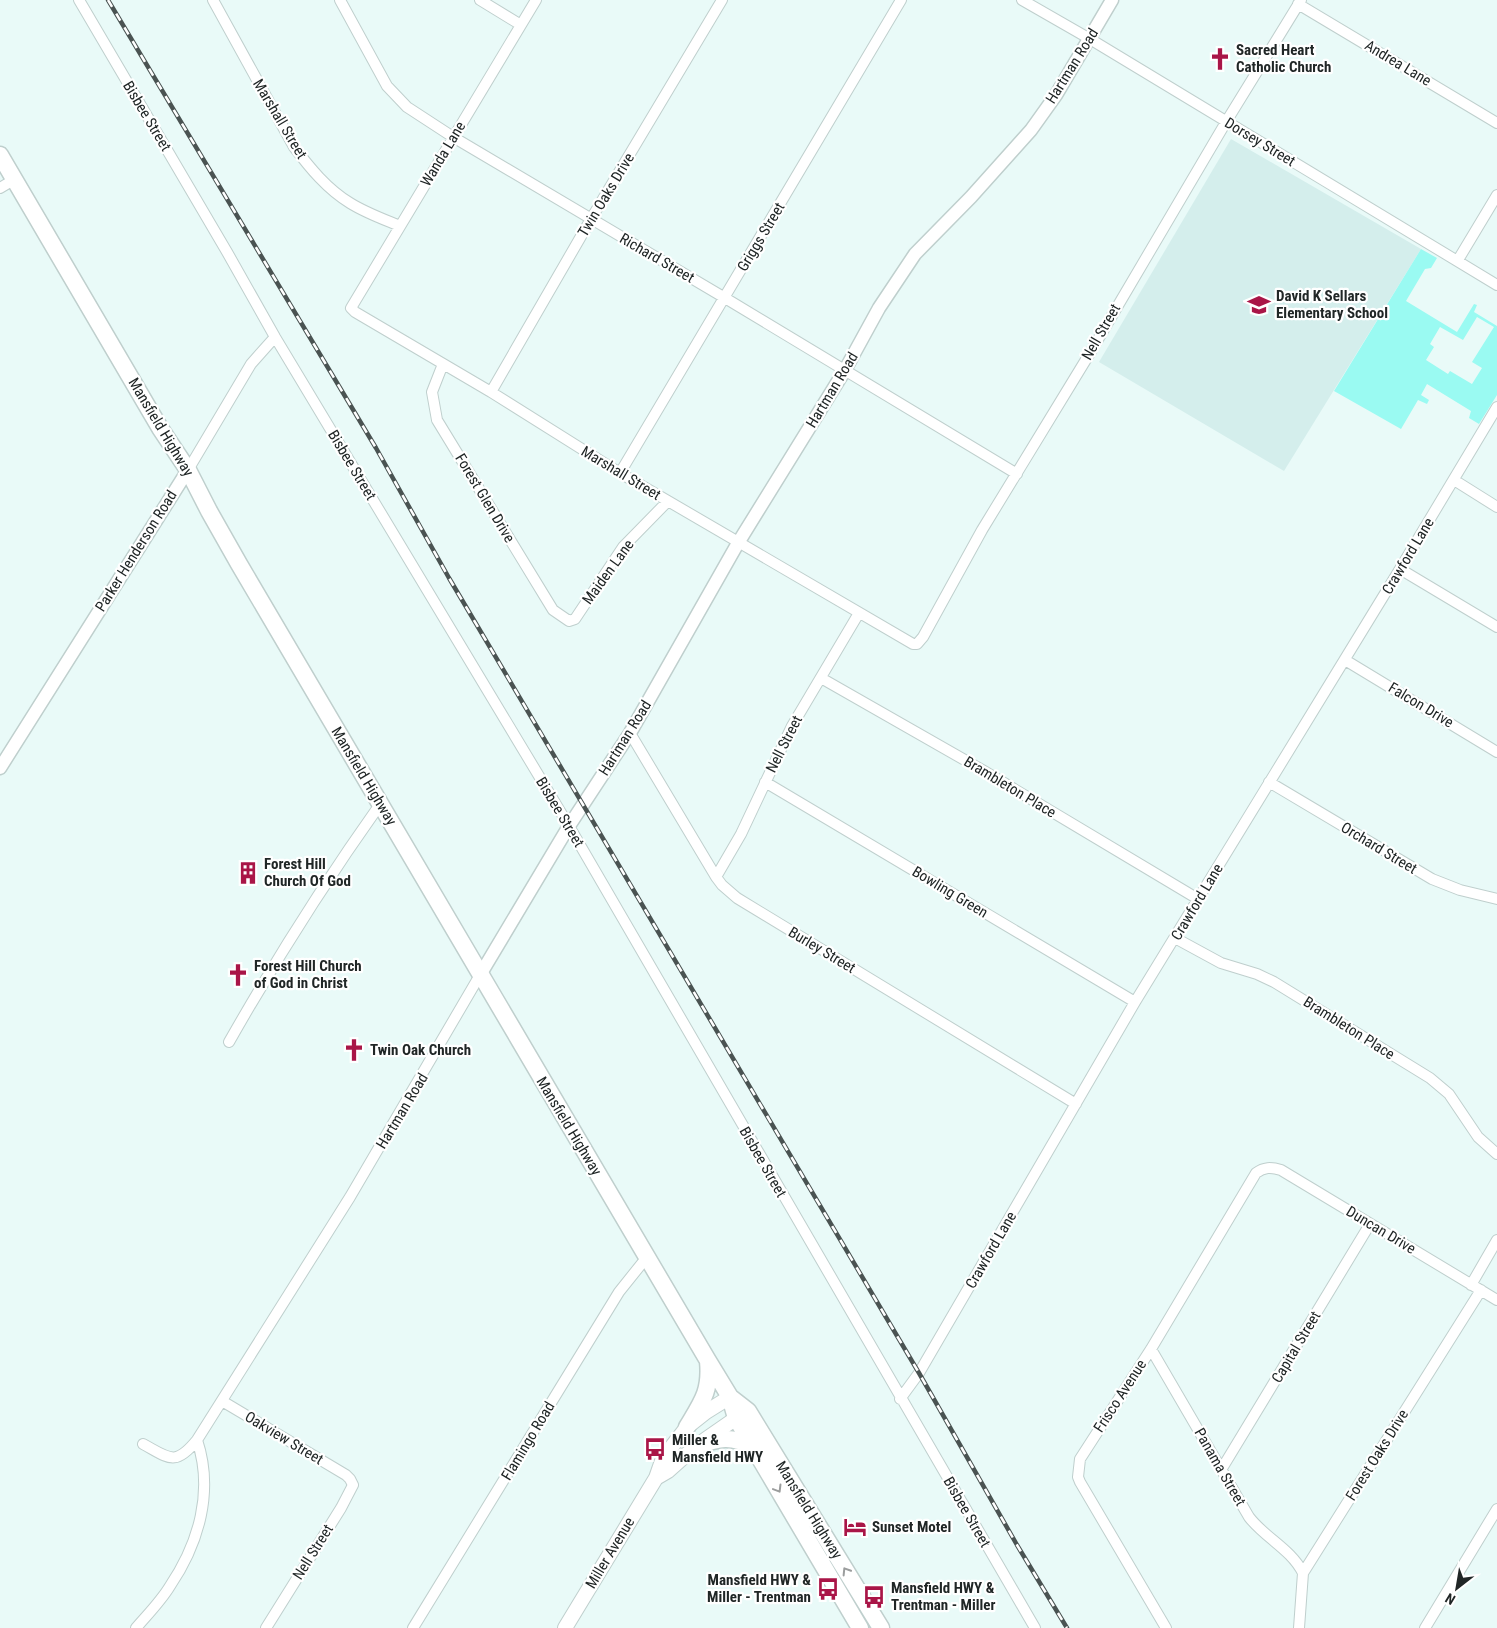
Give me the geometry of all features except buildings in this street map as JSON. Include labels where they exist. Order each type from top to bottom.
[{"type":"main road","name":"Mansfield Highway","points":[[2,161],[160,428],[188,470],[208,511],[730,1398],[881,1628]]},
{"type":"main road","points":[[688,1427],[706,1394],[709,1378],[707,1359]]},
{"type":"main road","name":"Miller Avenue","points":[[565,1628],[656,1478],[662,1458],[688,1427],[706,1412],[730,1398]]},
{"type":"main road","name":"Mansfield Highway","points":[[742,1414],[754,1447],[857,1622]]},
{"type":"main road","name":"Miller Avenue","points":[[656,1478],[668,1471],[696,1446],[742,1414]]},
{"type":"main road","points":[[696,1446],[718,1438],[730,1438],[754,1447]]},
{"type":"main road","points":[[857,1622],[869,1608]]},
{"type":"street","name":"Bisbee Street","points":[[78,0],[275,337],[569,826],[900,1399],[1035,1628]]},
{"type":"street","name":"Marshall Street","points":[[213,0],[294,147],[309,167],[348,202],[365,212],[400,226]]},
{"type":"street","name":"Richard Street","points":[[340,0],[387,86],[406,107],[453,137],[1017,474]]},
{"type":"street","points":[[480,0],[521,25]]},
{"type":"street","name":"Wanda Lane","points":[[350,308],[536,0]]},
{"type":"street","name":"Twin Oaks Drive","points":[[491,392],[591,219],[722,0]]},
{"type":"street","name":"Griggs Street","points":[[620,473],[901,0]]},
{"type":"street","name":"Dorsey Street","points":[[1022,0],[1090,39],[1497,285]]},
{"type":"street","name":"Hartman Road","points":[[143,1444],[167,1456],[175,1457],[186,1454],[197,1440],[350,1198],[569,826],[630,733],[738,543],[845,370],[879,308],[915,254],[971,197],[1031,130],[1056,95],[1112,0]]},
{"type":"street","name":"Nell Street","points":[[894,633],[913,644],[917,644],[923,637],[978,539],[1226,122],[1300,2]]},
{"type":"street","name":"Andrea Lane","points":[[1300,2],[1497,123]]},
{"type":"street","points":[[0,188],[14,179]]},
{"type":"street","points":[[1458,260],[1497,195]]},
{"type":"street","name":"Marshall Street","points":[[350,308],[491,392],[620,473],[894,633]]},
{"type":"street","name":"Parker Henderson Road","points":[[0,768],[188,470],[251,364],[275,337]]},
{"type":"street","name":"Forest Glen Drive","points":[[443,364],[432,392],[437,420],[553,610],[569,621]]},
{"type":"street","name":"Crawford Lane","points":[[900,1399],[919,1373],[1135,1002],[1345,660],[1497,407]]},
{"type":"street","points":[[1454,480],[1497,507]]},
{"type":"street","name":"Maiden Lane","points":[[569,621],[575,619],[623,547],[668,501]]},
{"type":"street","points":[[1400,569],[1497,627]]},
{"type":"street","name":"Nell Street","points":[[716,877],[741,834],[792,726],[859,613]]},
{"type":"street","name":"Falcon Drive","points":[[1345,660],[1497,752]]},
{"type":"street","name":"Brambleton Place","points":[[821,678],[984,771],[1198,899]]},
{"type":"street","name":"Burley Street","points":[[630,733],[716,877],[737,898],[1076,1104]]},
{"type":"street","name":"Bowling Green","points":[[764,782],[1135,1002]]},
{"type":"street","name":"Orchard Street","points":[[1269,782],[1432,880],[1460,890],[1497,899]]},
{"type":"street","points":[[229,1042],[354,842],[381,803]]},
{"type":"street","name":"Brambleton Place","points":[[1175,938],[1221,963],[1257,974],[1274,982],[1430,1078],[1449,1094],[1478,1137],[1497,1154]]},
{"type":"street","name":"Duncan Drive","points":[[1262,1169],[1271,1167],[1281,1170],[1497,1300]]},
{"type":"street","name":"Frisco Avenue","points":[[1166,1628],[1078,1477],[1080,1459],[1151,1349],[1256,1173],[1262,1169]]},
{"type":"street","name":"Capital Street","points":[[1221,1470],[1370,1224]]},
{"type":"street","name":"Forest Oaks Drive","points":[[1300,1628],[1303,1573],[1476,1288],[1497,1240]]},
{"type":"street","name":"Flamingo Road","points":[[413,1628],[619,1292],[647,1257]]},
{"type":"street","name":"Panama Street","points":[[1151,1349],[1255,1525],[1290,1554],[1298,1562],[1303,1573]]},
{"type":"street","name":"Oakview Street","points":[[222,1401],[346,1475]]},
{"type":"street","points":[[136,1628],[169,1588],[185,1562],[198,1532],[204,1494],[204,1472],[197,1440]]},
{"type":"street","name":"Nell Street","points":[[266,1628],[349,1495],[352,1486],[350,1479],[346,1475]]},
{"type":"street","points":[[1425,1628],[1497,1508]]},
{"type":"shaded area","name":"David K Sellars Elementary School","points":[[1231,139],[1421,249],[1284,471],[1099,362]]},
{"type":"shaded area","points":[[1421,249],[1437,258],[1431,268],[1425,269],[1406,301],[1457,332],[1474,304],[1477,305],[1474,312],[1497,326],[1497,395],[1479,424],[1469,418],[1471,411],[1427,384],[1421,395],[1429,400],[1427,404],[1418,400],[1401,429],[1334,391]],"holes":[[[1477,317],[1494,327],[1472,362],[1482,368],[1472,384],[1450,371],[1448,374],[1426,360],[1434,347],[1430,344],[1440,327],[1463,340]]]},
{"type":"railway","points":[[108,0],[376,448],[449,578],[919,1373],[1017,1545],[1067,1628]]},
{"type":"place","name":"Sacred Heart Catholic Church","points":[[1220,59]]},
{"type":"place","name":"David K Sellars Elementary School","points":[[1259,305]]},
{"type":"place","name":"Forest Hill Church Of God","points":[[248,873]]},
{"type":"place","name":"Forest Hill Church of God in Christ","points":[[238,975]]},
{"type":"place","name":"Twin Oak Church","points":[[354,1050]]},
{"type":"place","name":"Miller & Mansfield HWY","points":[[655,1449]]},
{"type":"place","name":"Sunset Motel","points":[[855,1527]]},
{"type":"place","name":"Mansfield HWY & Miller - Trentman","points":[[828,1589]]},
{"type":"place","name":"Mansfield HWY & Trentman - Miller","points":[[874,1597]]}]
